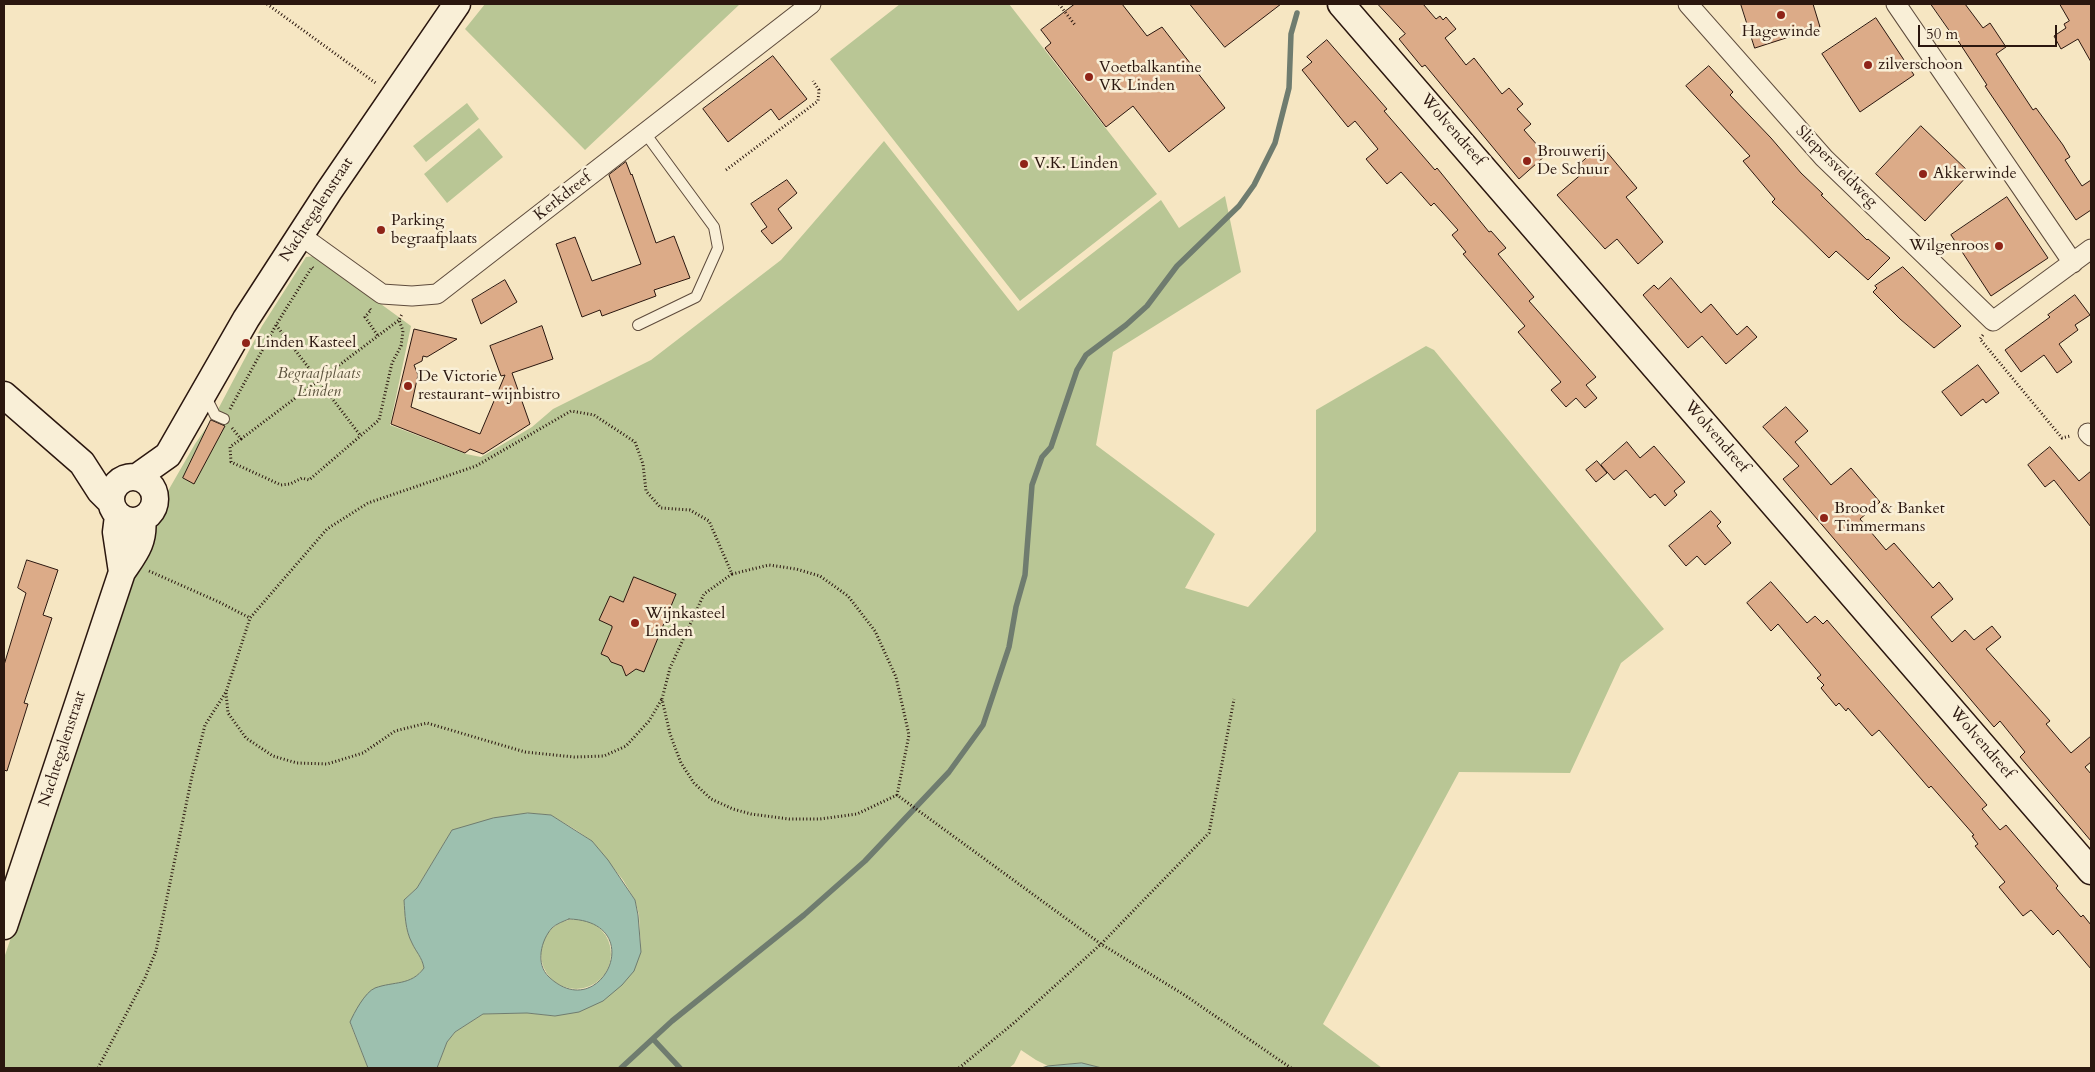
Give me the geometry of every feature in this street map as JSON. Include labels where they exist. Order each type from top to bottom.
[{"type":"street","name":"Nachtegalenstraat","points":[[4,926],[122,572],[136,552],[144,533],[124,512],[112,491],[117,484],[139,482],[171,472],[187,423],[246,319],[300,235],[457,4]]},
{"type":"street","name":"Kerkdreef","points":[[300,235],[382,294],[412,296],[437,294],[811,4]]},
{"type":"street","name":"Wolvendreef","points":[[1341,4],[2091,871]]},
{"type":"street","name":"Sliepersveldweg","points":[[1688,4],[1824,158],[1994,321]]},
{"type":"street","points":[[1896,4],[2073,263]]},
{"type":"street","points":[[1994,321],[2091,249]]},
{"type":"street","points":[[4,395],[82,463],[100,491],[124,512]]},
{"type":"street","points":[[82,463],[139,482]]},
{"type":"street","name":"Nachtegalenstraat","points":[[124,512],[149,514],[154,506],[139,482]]},
{"type":"lane","points":[[638,325],[696,297],[718,248],[714,227],[645,133]]},
{"type":"lane","points":[[204,392],[215,415],[224,419]]},
{"type":"path","points":[[267,4],[394,96]]},
{"type":"path","points":[[1059,4],[1075,25]]},
{"type":"path","points":[[726,170],[818,101],[819,90],[814,82]]},
{"type":"path","points":[[242,439],[224,419],[276,325],[312,267],[319,272]]},
{"type":"path","points":[[399,320],[403,331],[401,346],[392,363],[379,420],[309,480],[302,478],[290,484],[281,485],[231,462],[230,447],[399,320],[412,296]]},
{"type":"path","points":[[364,305],[371,310],[364,317],[378,336]]},
{"type":"path","points":[[1994,321],[1980,339],[2062,438],[2089,435]]},
{"type":"path","points":[[276,325],[360,435]]},
{"type":"path","points":[[98,1068],[145,978],[156,951],[192,776],[205,725],[226,692],[250,618],[327,529],[368,503],[476,466],[571,411],[594,415],[635,442],[643,464],[646,491],[661,508],[690,510],[709,521],[732,574]]},
{"type":"path","points":[[226,692],[228,713],[246,738],[273,756],[297,764],[326,764],[363,752],[395,731],[427,723],[525,752],[574,757],[604,756],[626,746],[650,721],[662,699],[670,668],[704,594],[732,574],[770,565],[796,569],[820,576],[848,596],[875,631],[896,677],[909,735],[897,795]]},
{"type":"path","points":[[122,572],[144,570],[174,581],[250,618]]},
{"type":"path","points":[[662,699],[670,734],[682,763],[694,783],[710,799],[733,810],[770,817],[820,819],[857,814],[897,795]]},
{"type":"path","points":[[959,1068],[1015,1022],[1101,944],[1209,833],[1234,699]]},
{"type":"path","points":[[897,795],[1101,944],[1183,994],[1291,1068]]},
{"type":"green space","points":[[485,4],[740,4],[585,150],[465,29]]},
{"type":"green space","name":"V.K. Linden","points":[[900,4],[1009,4],[1157,194],[1020,301],[830,59]]},
{"type":"green space","points":[[467,103],[479,119],[426,162],[413,146]]},
{"type":"green space","points":[[479,128],[503,157],[447,203],[424,174]]},
{"type":"green space","name":"Begraafplaats Linden","points":[[884,141],[1018,311],[1161,200],[1179,228],[1225,196],[1241,272],[1113,352],[1096,445],[1215,534],[1185,588],[1248,607],[1316,531],[1316,410],[1426,346],[1434,350],[1664,629],[1621,663],[1570,773],[1459,772],[1323,1024],[1382,1068],[1102,1068],[1082,1063],[1048,1066],[1021,1050],[1014,1064],[1009,1068],[437,1068],[447,1042],[455,1032],[483,1014],[527,1013],[555,1016],[641,952],[639,915],[635,900],[623,880],[592,841],[551,815],[528,813],[452,830],[417,888],[404,900],[408,933],[424,968],[419,974],[408,981],[373,989],[350,1023],[368,1068],[4,1068],[4,958],[157,510],[195,444],[215,415],[262,326],[306,257],[315,256],[411,326],[390,425],[466,454],[481,457],[532,427],[553,409],[651,360],[781,260]]},
{"type":"green space","points":[[583,919],[596,925],[605,934],[609,940],[611,954],[609,968],[601,979],[590,987],[569,989],[562,987],[551,979],[543,968],[541,947],[543,940],[551,929],[562,921]]},
{"type":"shaded area","points":[[528,813],[551,815],[592,841],[608,860],[635,900],[641,952],[634,971],[622,985],[603,1001],[579,1012],[555,1016],[527,1013],[483,1014],[455,1032],[447,1042],[437,1068],[368,1068],[350,1022],[357,1008],[371,990],[414,978],[424,968],[408,933],[404,900],[417,888],[452,830],[493,818]],"holes":[[[569,919],[594,924],[607,936],[612,951],[609,967],[600,981],[585,989],[568,989],[549,977],[542,966],[541,952],[545,939],[554,927]]]},
{"type":"shaded area","points":[[1082,1063],[1102,1068],[1041,1068],[1048,1066]]},
{"type":"building","points":[[1075,4],[1122,4],[1147,36],[1162,27],[1225,108],[1169,152],[1133,106],[1106,127],[1045,48],[1051,43],[1041,30]]},
{"type":"building","points":[[1190,4],[1281,4],[1225,47]]},
{"type":"building","points":[[1378,4],[1423,4],[1436,19],[1440,16],[1443,20],[1446,17],[1456,29],[1445,38],[1466,65],[1474,58],[1502,94],[1509,88],[1523,104],[1517,109],[1531,124],[1524,130],[1546,155],[1519,179],[1425,65],[1422,67],[1399,39],[1405,34]]},
{"type":"building","name":"Hagewinde","points":[[1741,4],[1813,4],[1820,27],[1755,48]]},
{"type":"building","points":[[1931,4],[1965,4],[1983,28],[1990,23],[2006,47],[1996,54],[2033,110],[2036,108],[2063,145],[2070,157],[2065,160],[2082,186],[2091,180],[2091,210],[2076,220],[1985,86],[1987,85],[1951,30]]},
{"type":"building","points":[[2060,4],[2091,4],[2091,62],[2078,39],[2061,49],[2054,36],[2066,28],[2064,24],[2069,21]]},
{"type":"building","name":"zilverschoon","points":[[1876,18],[1914,75],[1860,112],[1822,54]]},
{"type":"building","points":[[1327,40],[1387,109],[1384,111],[1435,170],[1437,168],[1489,232],[1491,231],[1506,248],[1498,254],[1534,297],[1529,301],[1596,377],[1586,385],[1597,398],[1585,408],[1576,398],[1566,407],[1551,390],[1561,382],[1518,332],[1525,326],[1463,254],[1466,252],[1452,235],[1458,230],[1434,203],[1431,206],[1401,172],[1387,184],[1366,159],[1378,149],[1355,121],[1348,127],[1302,70],[1312,62],[1307,57]]},
{"type":"building","points":[[773,56],[807,99],[779,120],[771,109],[728,142],[703,109]]},
{"type":"building","points":[[1709,66],[1733,92],[1730,95],[1801,173],[1823,194],[1821,195],[1867,240],[1890,258],[1868,280],[1836,251],[1829,258],[1772,202],[1775,199],[1743,161],[1750,156],[1686,86]]},
{"type":"building","name":"Akkerwinde","points":[[1921,126],[1970,173],[1925,221],[1876,174]]},
{"type":"building","points":[[1601,145],[1637,188],[1626,197],[1663,242],[1638,264],[1617,239],[1605,249],[1557,195],[1584,172],[1579,165]]},
{"type":"building","points":[[626,162],[656,243],[674,236],[690,278],[654,290],[656,296],[602,316],[600,310],[582,317],[556,244],[575,237],[592,281],[641,264],[609,175]]},
{"type":"building","points":[[787,180],[797,193],[778,209],[792,228],[772,244],[761,231],[767,227],[751,204]]},
{"type":"building","name":"Wilgenroos","points":[[2007,197],[2048,258],[1991,296],[1951,235]]},
{"type":"building","points":[[1903,267],[1961,326],[1934,348],[1900,319],[1873,292],[1877,288],[1875,286]]},
{"type":"building","points":[[1671,278],[1701,313],[1711,304],[1737,335],[1747,326],[1757,337],[1726,364],[1702,336],[1688,348],[1643,295],[1654,285],[1658,289]]},
{"type":"building","points":[[505,280],[517,302],[481,324],[472,300]]},
{"type":"building","points":[[2075,295],[2090,315],[2075,325],[2078,330],[2059,344],[2072,362],[2057,373],[2044,355],[2021,372],[2005,350],[2050,317],[2048,315]]},
{"type":"building","points":[[542,326],[553,359],[512,373],[530,424],[483,454],[470,449],[465,453],[391,424],[414,329],[457,339],[427,357],[423,356],[422,361],[414,365],[418,375],[411,407],[480,434],[505,375],[501,376],[490,346]]},
{"type":"building","points":[[1978,365],[1999,393],[1986,403],[1983,399],[1961,416],[1942,392]]},
{"type":"building","points":[[1786,407],[1808,431],[1795,442],[1831,485],[1851,468],[1880,502],[1860,519],[1886,550],[1894,543],[1933,588],[1939,582],[1953,599],[1931,617],[1952,642],[1965,630],[1974,640],[1992,626],[2001,637],[1986,649],[2050,721],[2046,724],[2071,753],[2091,736],[2091,762],[2085,767],[2091,774],[2091,841],[2020,757],[2025,752],[2000,721],[1994,727],[1783,479],[1799,466],[1763,427]]},
{"type":"building","points":[[211,420],[225,426],[194,484],[183,478]]},
{"type":"building","points":[[1627,442],[1640,458],[1654,446],[1685,482],[1674,491],[1677,495],[1665,506],[1655,494],[1650,498],[1626,470],[1614,480],[1601,465]]},
{"type":"building","points":[[2050,447],[2079,481],[2091,471],[2091,527],[2054,480],[2045,487],[2028,465]]},
{"type":"building","points":[[1597,461],[1607,473],[1596,482],[1586,470]]},
{"type":"building","points":[[1711,511],[1721,522],[1717,526],[1731,543],[1705,565],[1697,556],[1686,566],[1669,546]]},
{"type":"building","points":[[27,560],[58,570],[43,615],[52,618],[24,703],[28,704],[7,771],[4,770],[4,665],[26,593],[18,588]]},
{"type":"building","name":"Wijnkasteel Linden","points":[[634,577],[676,594],[644,672],[636,669],[626,676],[622,666],[611,662],[608,657],[601,654],[612,626],[599,620],[610,596],[623,602]]},
{"type":"building","points":[[1771,582],[1807,623],[1815,616],[1823,624],[1827,620],[1987,805],[1982,809],[2000,830],[2006,825],[2058,886],[2056,888],[2081,917],[2083,915],[2091,925],[2091,969],[2058,930],[2053,935],[2031,910],[2023,916],[1999,887],[2005,882],[1975,846],[1978,844],[1972,836],[1974,835],[1931,786],[1929,788],[1879,730],[1872,736],[1848,708],[1846,711],[1839,703],[1836,706],[1821,688],[1824,685],[1817,678],[1821,675],[1778,624],[1771,631],[1747,603]]},
{"type":"waterway","points":[[621,1068],[672,1021],[804,915],[865,861],[949,772],[983,725],[1009,647],[1016,607],[1025,575],[1032,485],[1042,457],[1051,447],[1077,370],[1086,355],[1126,325],[1147,306],[1177,266],[1239,206],[1254,185],[1275,143],[1289,88],[1291,34],[1297,13]]},
{"type":"waterway","points":[[653,1039],[680,1068]]},
{"type":"place","name":"Hagewinde","points":[[1781,15]]},
{"type":"place","name":"zilverschoon","points":[[1868,65]]},
{"type":"place","name":"Voetbalkantine VK Linden","points":[[1089,77]]},
{"type":"place","name":"Brouwerij De Schuur","points":[[1527,161]]},
{"type":"place","name":"V.K. Linden","points":[[1024,164]]},
{"type":"place","name":"Akkerwinde","points":[[1923,174]]},
{"type":"place","name":"Parking begraafplaats","points":[[381,230]]},
{"type":"place","name":"Wilgenroos","points":[[1999,246]]},
{"type":"place","name":"Linden Kasteel","points":[[246,343]]},
{"type":"place","name":"De Victorie restaurant-wijnbistro","points":[[408,386]]},
{"type":"place","name":"Brood & Banket Timmermans","points":[[1824,518]]},
{"type":"place","name":"Wijnkasteel Linden","points":[[635,623]]}]
